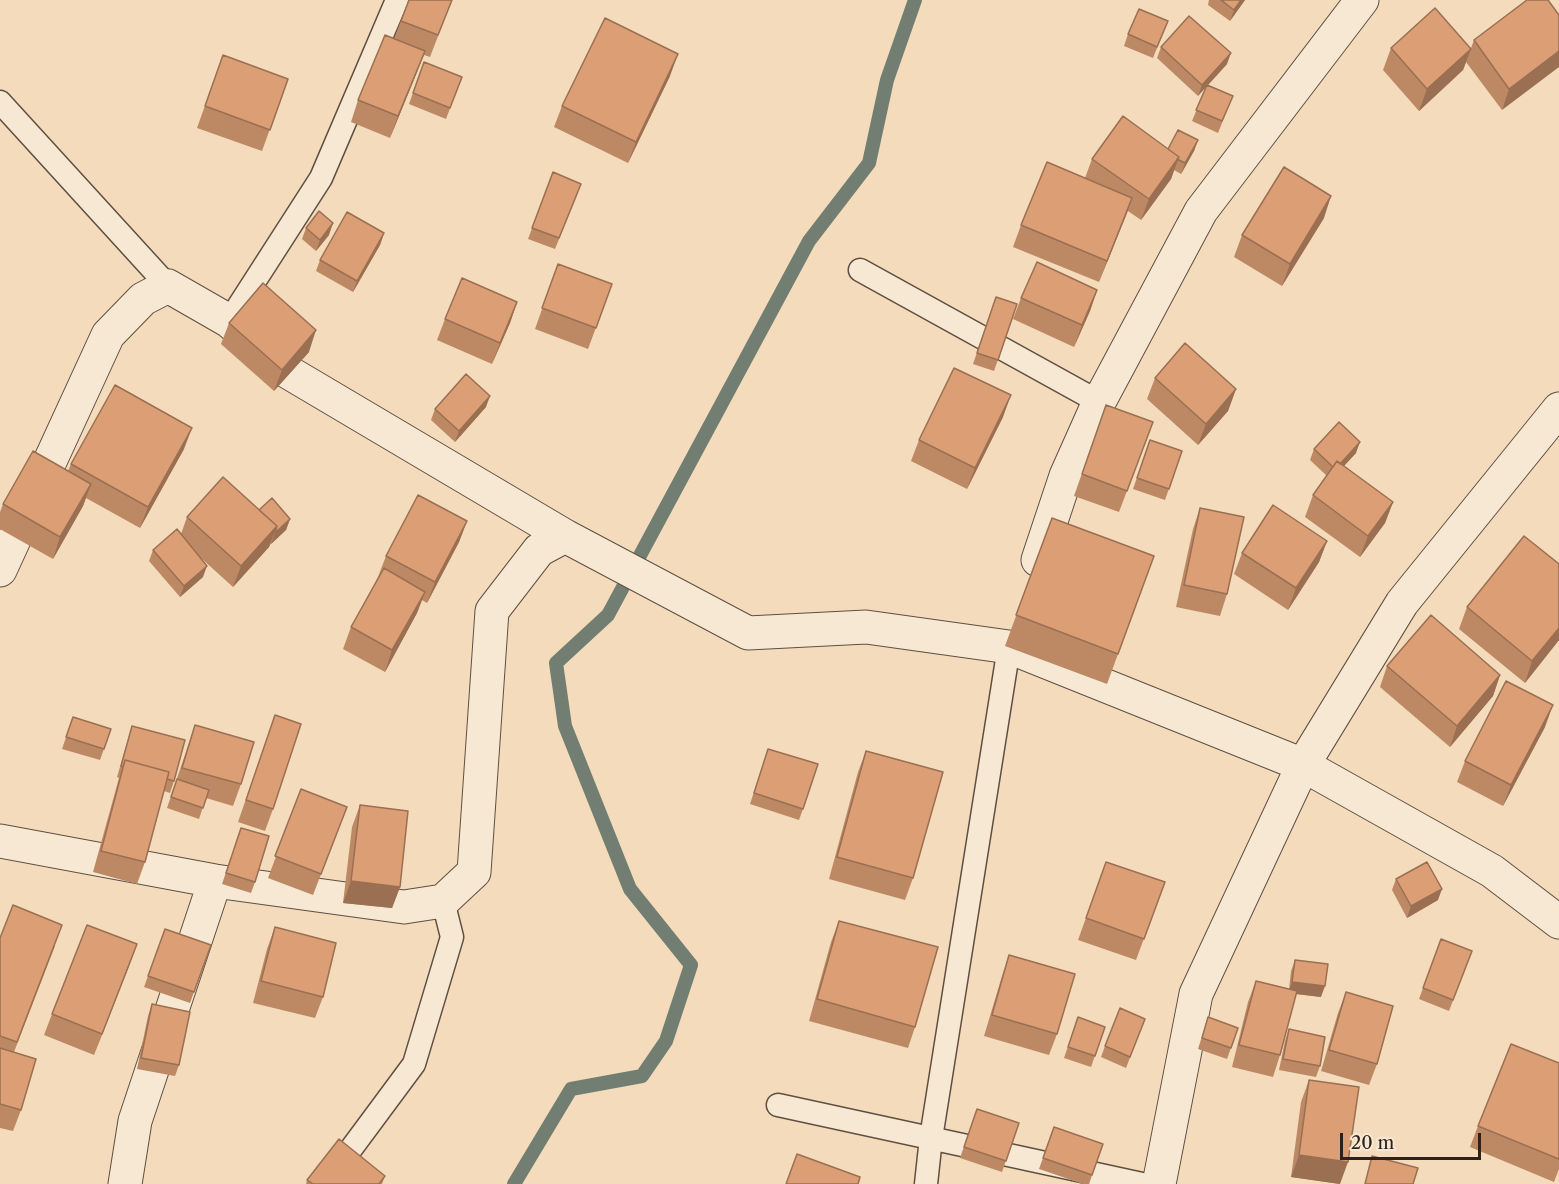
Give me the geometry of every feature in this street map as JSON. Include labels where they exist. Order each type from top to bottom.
[{"type":"street","points":[[1031,583],[1066,476],[1099,402],[1201,211],[1362,0]]},
{"type":"street","points":[[0,570],[108,335],[143,299],[168,286],[228,321],[288,372],[565,536],[748,633],[866,627],[1010,647],[1303,765],[1492,871],[1559,922]]},
{"type":"street","points":[[1159,1184],[1196,994],[1303,765],[1402,603],[1559,409]]},
{"type":"street","points":[[0,841],[215,881],[404,907],[443,902],[474,872],[492,611],[539,550],[565,536]]},
{"type":"street","points":[[1010,647],[1020,615]]},
{"type":"street","points":[[125,1184],[135,1121],[215,881]]},
{"type":"lane","points":[[228,321],[321,178],[397,0]]},
{"type":"lane","points":[[0,102],[168,286]]},
{"type":"lane","points":[[860,270],[1099,402]]},
{"type":"lane","points":[[926,1184],[931,1138],[1010,647]]},
{"type":"lane","points":[[325,1184],[414,1064],[452,937],[443,902]]},
{"type":"lane","points":[[778,1105],[1142,1184]]},
{"type":"building","points":[[409,0],[452,0],[438,35],[401,21]]},
{"type":"building","points":[[1221,0],[1241,0],[1234,10]]},
{"type":"building","points":[[1527,0],[1548,0],[1559,15],[1559,51],[1509,89],[1474,40]]},
{"type":"building","points":[[1435,8],[1471,49],[1427,89],[1391,48]]},
{"type":"building","points":[[1139,9],[1168,21],[1157,47],[1128,34]]},
{"type":"building","points":[[1189,16],[1231,53],[1202,85],[1161,47]]},
{"type":"building","points":[[605,18],[678,54],[636,142],[562,106]]},
{"type":"building","points":[[385,35],[425,51],[398,116],[358,100]]},
{"type":"building","points":[[223,55],[288,79],[270,130],[205,106]]},
{"type":"building","points":[[424,62],[462,77],[450,108],[413,93]]},
{"type":"building","points":[[1207,85],[1233,96],[1222,121],[1196,110]]},
{"type":"building","points":[[1123,116],[1179,157],[1149,199],[1092,159]]},
{"type":"building","points":[[1178,130],[1198,140],[1185,163],[1177,159],[1179,157],[1168,149]]},
{"type":"building","points":[[1047,162],[1132,198],[1107,261],[1021,225]]},
{"type":"building","points":[[1284,167],[1331,196],[1290,264],[1242,235]]},
{"type":"building","points":[[553,172],[581,184],[559,238],[532,228]]},
{"type":"building","points":[[319,211],[333,223],[320,240],[306,228]]},
{"type":"building","points":[[347,212],[384,233],[357,281],[320,260]]},
{"type":"building","points":[[1037,262],[1097,290],[1082,325],[1021,298]]},
{"type":"building","points":[[558,264],[612,284],[596,328],[542,308]]},
{"type":"building","points":[[462,278],[517,302],[500,343],[445,319]]},
{"type":"building","points":[[263,283],[316,330],[282,370],[229,323]]},
{"type":"building","points":[[996,297],[1017,304],[998,360],[977,353]]},
{"type":"building","points":[[1185,343],[1236,389],[1206,424],[1155,378]]},
{"type":"building","points":[[954,368],[1011,395],[975,468],[919,440]]},
{"type":"building","points":[[466,374],[490,396],[459,431],[435,409]]},
{"type":"building","points":[[115,385],[192,428],[148,507],[71,464]]},
{"type":"building","points":[[1106,405],[1153,422],[1127,491],[1082,474]]},
{"type":"building","points":[[1339,422],[1360,442],[1340,464],[1337,461],[1333,467],[1314,449]]},
{"type":"building","points":[[1150,440],[1182,451],[1169,489],[1137,478]]},
{"type":"building","points":[[33,451],[91,484],[60,537],[3,504]]},
{"type":"building","points":[[1337,461],[1393,502],[1368,536],[1313,495]]},
{"type":"building","points":[[223,477],[277,526],[241,566],[187,517]]},
{"type":"building","points":[[418,495],[467,521],[435,582],[386,556]]},
{"type":"building","points":[[272,498],[290,519],[275,533],[277,526],[259,510]]},
{"type":"building","points":[[1273,505],[1327,541],[1296,588],[1242,553]]},
{"type":"building","points":[[1200,508],[1244,517],[1227,594],[1184,585]]},
{"type":"building","points":[[1052,518],[1154,556],[1118,654],[1016,615]]},
{"type":"building","points":[[177,529],[207,566],[184,586],[153,550]]},
{"type":"building","points":[[1524,536],[1559,564],[1559,628],[1532,661],[1467,607]]},
{"type":"building","points":[[384,568],[425,592],[392,650],[351,627]]},
{"type":"building","points":[[1431,615],[1500,675],[1457,726],[1387,666]]},
{"type":"building","points":[[1506,681],[1553,705],[1511,785],[1465,761]]},
{"type":"building","points":[[275,715],[301,724],[273,809],[246,800]]},
{"type":"building","points":[[73,717],[111,729],[104,749],[66,737]]},
{"type":"building","points":[[195,725],[254,742],[241,784],[182,768]]},
{"type":"building","points":[[132,726],[185,740],[174,781],[167,779],[169,772],[125,760],[123,767],[121,766]]},
{"type":"building","points":[[768,749],[818,764],[803,809],[754,793]]},
{"type":"building","points":[[866,751],[943,772],[913,878],[837,857]]},
{"type":"building","points":[[125,760],[169,772],[145,862],[101,851]]},
{"type":"building","points":[[177,779],[209,790],[203,808],[171,797]]},
{"type":"building","points":[[301,789],[347,807],[321,874],[275,856]]},
{"type":"building","points":[[360,805],[408,811],[400,887],[351,881]]},
{"type":"building","points":[[241,828],[269,836],[255,882],[226,873]]},
{"type":"building","points":[[1106,862],[1165,882],[1144,939],[1086,918]]},
{"type":"building","points":[[1427,862],[1442,889],[1411,906],[1396,879]]},
{"type":"building","points":[[13,905],[62,925],[17,1042],[0,1036],[0,938]]},
{"type":"building","points":[[839,921],[938,947],[915,1027],[817,999]]},
{"type":"building","points":[[87,925],[137,944],[102,1034],[52,1014]]},
{"type":"building","points":[[275,927],[336,943],[323,997],[261,981]]},
{"type":"building","points":[[165,929],[211,945],[194,992],[148,976]]},
{"type":"building","points":[[1441,939],[1472,951],[1453,1000],[1423,988]]},
{"type":"building","points":[[1009,955],[1075,974],[1057,1034],[992,1015]]},
{"type":"building","points":[[1295,960],[1328,964],[1325,986],[1292,982]]},
{"type":"building","points":[[1256,981],[1297,991],[1280,1055],[1239,1045]]},
{"type":"building","points":[[1346,992],[1393,1006],[1377,1064],[1329,1050]]},
{"type":"building","points":[[152,1004],[190,1012],[179,1065],[141,1058]]},
{"type":"building","points":[[1120,1008],[1145,1019],[1130,1057],[1105,1046]]},
{"type":"building","points":[[1078,1017],[1105,1027],[1095,1056],[1068,1047]]},
{"type":"building","points":[[1208,1017],[1238,1028],[1231,1048],[1202,1038]]},
{"type":"building","points":[[1289,1029],[1325,1037],[1320,1066],[1283,1059]]},
{"type":"building","points":[[1511,1044],[1559,1063],[1559,1159],[1478,1126]]},
{"type":"building","points":[[0,1048],[36,1059],[21,1110],[0,1104]]},
{"type":"building","points":[[1309,1080],[1359,1087],[1348,1162],[1299,1155]]},
{"type":"building","points":[[977,1109],[1019,1123],[1006,1161],[964,1147]]},
{"type":"building","points":[[1054,1127],[1103,1144],[1092,1175],[1043,1158]]},
{"type":"building","points":[[339,1139],[385,1176],[379,1184],[313,1184],[307,1180]]},
{"type":"building","points":[[797,1154],[860,1177],[858,1184],[786,1184]]},
{"type":"building","points":[[1372,1156],[1418,1168],[1413,1184],[1365,1184]]},
{"type":"waterway","points":[[514,1184],[571,1089],[642,1076],[666,1041],[691,965],[630,889],[565,726],[556,663],[608,615],[809,241],[869,163],[887,80],[915,0]]}]
